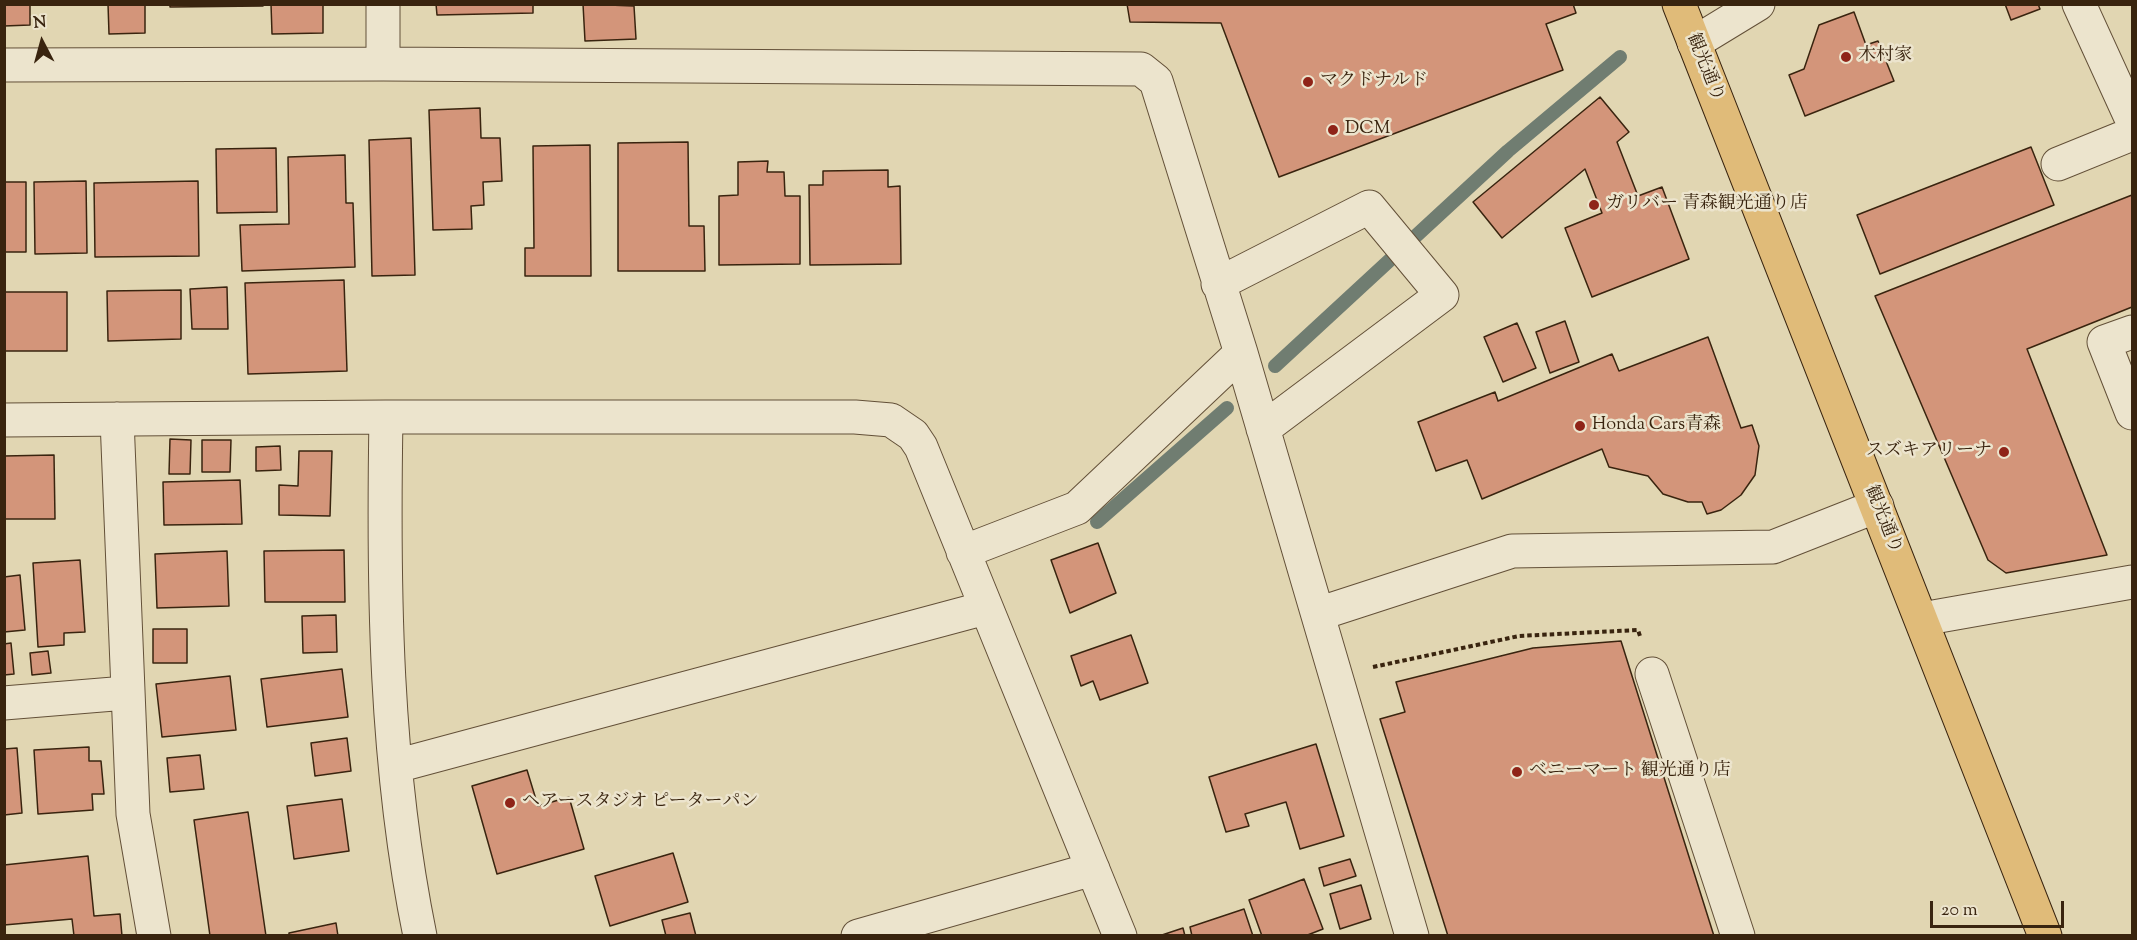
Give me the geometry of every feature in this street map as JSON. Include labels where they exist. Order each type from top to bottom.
[{"type":"highway","name":"観光通り","points":[[1679,4],[2045,936]]},
{"type":"street","points":[[383,4],[383,64]]},
{"type":"street","points":[[1694,43],[1758,4]]},
{"type":"street","points":[[2079,4],[2133,120]]},
{"type":"street","points":[[4,65],[383,64],[1142,69],[1156,81],[1337,675],[1412,936]]},
{"type":"street","points":[[2058,164],[2133,134]]},
{"type":"street","points":[[1218,284],[1369,207],[1442,295],[1263,429]]},
{"type":"street","points":[[2133,332],[2104,342],[2133,413]]},
{"type":"street","points":[[963,552],[1077,507],[1240,353]]},
{"type":"street","points":[[386,417],[383,551],[387,662],[396,766],[420,936]]},
{"type":"street","points":[[4,420],[386,417],[855,417],[891,420],[913,435],[933,470],[985,608],[1120,936]]},
{"type":"street","points":[[117,420],[126,693],[133,814],[154,936]]},
{"type":"street","points":[[1318,614],[1512,551],[1773,547],[1877,506]]},
{"type":"street","points":[[1922,619],[2133,582]]},
{"type":"street","points":[[396,766],[985,608]]},
{"type":"street","points":[[1652,674],[1738,936]]},
{"type":"street","points":[[4,703],[126,693]]},
{"type":"street","points":[[858,936],[1093,869]]},
{"type":"path","points":[[1337,675],[1519,636],[1638,630],[1652,674]]},
{"type":"building","points":[[4,4],[30,4],[30,25],[4,26]]},
{"type":"building","points":[[108,4],[145,4],[145,33],[109,34]]},
{"type":"building","points":[[170,4],[263,4],[263,6],[170,7]]},
{"type":"building","points":[[271,4],[323,4],[323,33],[272,34]]},
{"type":"building","points":[[436,4],[533,4],[533,13],[437,15]]},
{"type":"building","points":[[583,4],[634,6],[636,39],[585,41]]},
{"type":"building","name":"DCM","points":[[1127,4],[1573,4],[1576,13],[1546,24],[1563,70],[1279,177],[1221,23],[1130,22]]},
{"type":"building","points":[[2005,4],[2038,4],[2040,9],[2011,20]]},
{"type":"building","name":"木村家","points":[[1854,12],[1866,45],[1878,41],[1894,81],[1805,116],[1789,75],[1804,69],[1819,25]]},
{"type":"building","points":[[1600,97],[1629,132],[1617,142],[1638,196],[1662,187],[1689,259],[1592,297],[1565,228],[1602,213],[1585,169],[1502,238],[1473,202]]},
{"type":"building","points":[[480,108],[481,138],[500,138],[502,181],[483,182],[484,205],[471,206],[472,229],[433,230],[429,110]]},
{"type":"building","points":[[411,138],[415,275],[372,276],[369,140]]},
{"type":"building","points":[[688,142],[689,226],[704,226],[705,271],[618,271],[618,143]]},
{"type":"building","points":[[590,145],[591,276],[525,276],[525,248],[534,248],[533,146]]},
{"type":"building","points":[[2031,147],[2054,205],[1880,274],[1857,215]]},
{"type":"building","points":[[276,148],[277,212],[217,213],[216,149]]},
{"type":"building","points":[[345,155],[346,203],[353,203],[355,267],[242,271],[240,225],[289,224],[288,157]]},
{"type":"building","points":[[768,161],[767,172],[784,172],[785,196],[800,196],[800,264],[719,265],[719,196],[738,195],[738,162]]},
{"type":"building","points":[[888,170],[888,187],[900,186],[901,264],[810,265],[809,185],[823,185],[823,171]]},
{"type":"building","points":[[86,181],[87,253],[35,254],[34,182]]},
{"type":"building","points":[[198,181],[199,256],[95,257],[94,183]]},
{"type":"building","points":[[4,182],[26,182],[26,252],[4,252]]},
{"type":"building","name":"スズキアリーナ","points":[[2132,195],[2132,307],[2027,349],[2107,555],[2006,573],[1988,560],[1875,296]]},
{"type":"building","points":[[344,280],[347,371],[248,374],[245,283]]},
{"type":"building","points":[[227,287],[228,329],[192,329],[190,289]]},
{"type":"building","points":[[181,290],[181,339],[108,341],[107,291]]},
{"type":"building","points":[[4,292],[67,292],[67,351],[4,351]]},
{"type":"building","points":[[1565,321],[1579,362],[1550,373],[1536,332]]},
{"type":"building","points":[[1517,323],[1536,368],[1503,382],[1484,337]]},
{"type":"building","name":"Honda Cars青森","points":[[1708,337],[1741,428],[1752,425],[1759,446],[1755,475],[1741,495],[1721,510],[1707,514],[1702,502],[1688,502],[1663,494],[1648,476],[1609,467],[1602,449],[1482,499],[1467,460],[1436,471],[1418,422],[1495,392],[1498,401],[1612,354],[1619,371]]},
{"type":"building","points":[[170,439],[191,440],[190,474],[169,474]]},
{"type":"building","points":[[202,440],[231,440],[230,472],[202,472]]},
{"type":"building","points":[[280,446],[281,470],[256,471],[256,447]]},
{"type":"building","points":[[299,451],[332,451],[330,516],[279,515],[279,485],[298,486]]},
{"type":"building","points":[[54,455],[55,519],[4,519],[4,456]]},
{"type":"building","points":[[240,480],[242,524],[164,525],[163,482]]},
{"type":"building","points":[[1098,543],[1116,593],[1070,613],[1051,560]]},
{"type":"building","points":[[344,550],[345,602],[265,602],[264,551]]},
{"type":"building","points":[[227,551],[229,606],[157,608],[155,554]]},
{"type":"building","points":[[80,560],[85,632],[64,633],[64,645],[38,647],[33,563]]},
{"type":"building","points":[[20,575],[25,630],[4,632],[4,577]]},
{"type":"building","points":[[336,615],[337,652],[303,653],[302,616]]},
{"type":"building","points":[[153,629],[187,629],[187,663],[153,663]]},
{"type":"building","points":[[1131,635],[1148,683],[1100,700],[1093,681],[1081,686],[1071,656]]},
{"type":"building","points":[[1621,641],[1714,936],[1448,936],[1380,719],[1405,712],[1396,682],[1533,648]]},
{"type":"building","points":[[11,643],[14,674],[4,675],[4,644]]},
{"type":"building","points":[[48,651],[51,673],[32,675],[30,653]]},
{"type":"building","points":[[342,669],[348,717],[267,727],[261,679]]},
{"type":"building","points":[[230,676],[236,730],[162,737],[156,684]]},
{"type":"building","points":[[347,738],[351,771],[315,776],[311,743]]},
{"type":"building","points":[[1316,744],[1344,836],[1300,849],[1286,802],[1245,814],[1249,826],[1226,832],[1209,777]]},
{"type":"building","points":[[89,747],[89,761],[101,761],[104,794],[92,794],[93,810],[38,814],[34,750]]},
{"type":"building","points":[[17,748],[22,813],[4,815],[4,749]]},
{"type":"building","points":[[200,755],[204,789],[170,792],[167,758]]},
{"type":"building","points":[[527,770],[538,806],[569,797],[584,849],[497,874],[472,786]]},
{"type":"building","points":[[342,799],[349,851],[294,859],[287,806]]},
{"type":"building","points":[[248,812],[266,936],[210,936],[194,820]]},
{"type":"building","points":[[673,853],[688,902],[610,926],[595,876]]},
{"type":"building","points":[[88,856],[94,916],[120,914],[122,936],[74,936],[72,919],[4,925],[4,865]]},
{"type":"building","points":[[1350,859],[1356,876],[1324,886],[1319,868]]},
{"type":"building","points":[[1304,879],[1323,929],[1305,936],[1262,936],[1249,900]]},
{"type":"building","points":[[1361,885],[1371,919],[1340,929],[1330,894]]},
{"type":"building","points":[[1244,909],[1253,936],[1192,936],[1190,927]]},
{"type":"building","points":[[690,913],[696,936],[666,936],[662,920]]},
{"type":"building","points":[[336,923],[338,936],[289,936],[289,933]]},
{"type":"building","points":[[1183,928],[1185,936],[1159,936]]},
{"type":"waterway","points":[[1275,366],[1508,151],[1620,57]]},
{"type":"waterway","points":[[1097,522],[1227,408]]},
{"type":"place","name":"木村家","points":[[1846,57]]},
{"type":"place","name":"マクドナルド","points":[[1308,82]]},
{"type":"place","name":"DCM","points":[[1333,130]]},
{"type":"place","name":"ガリバー 青森観光通り店","points":[[1594,205]]},
{"type":"place","name":"Honda Cars青森","points":[[1580,426]]},
{"type":"place","name":"スズキアリーナ","points":[[2004,452]]},
{"type":"place","name":"ベニーマート 観光通り店","points":[[1517,772]]},
{"type":"place","name":"ヘアースタジオ ピーターパン","points":[[510,803]]}]
